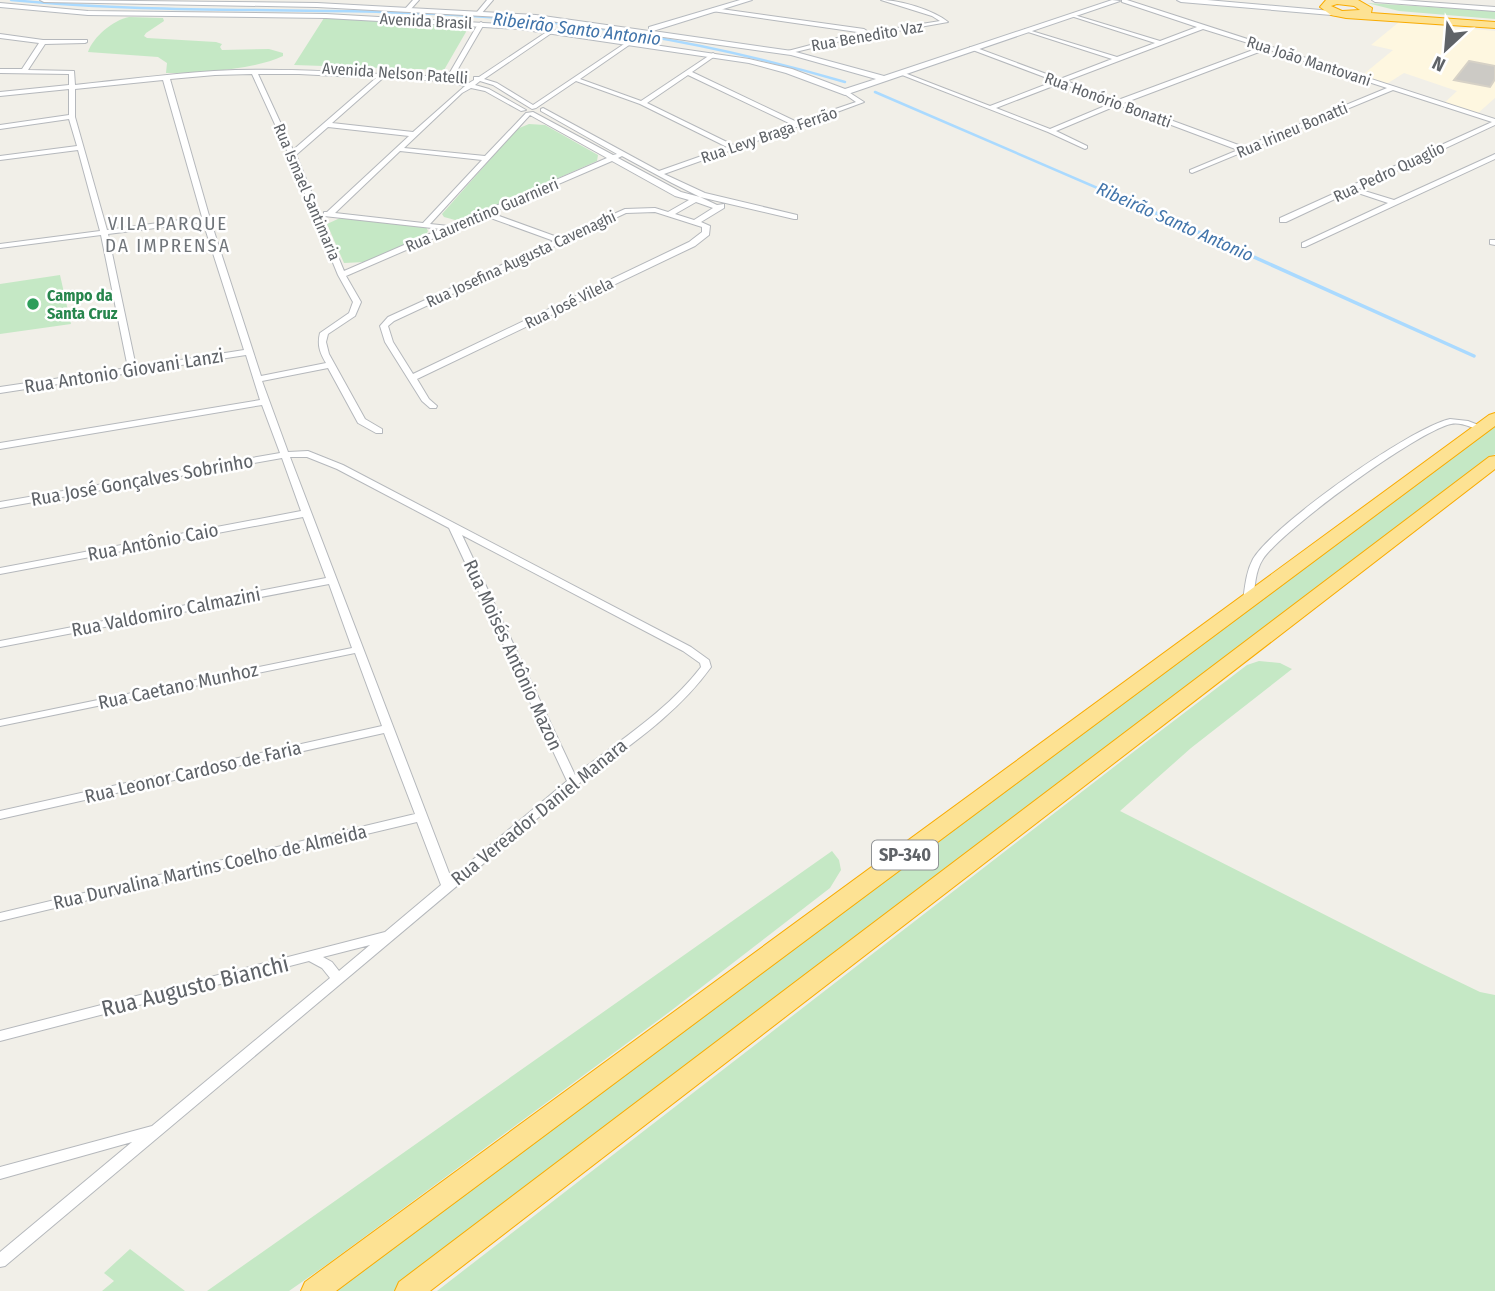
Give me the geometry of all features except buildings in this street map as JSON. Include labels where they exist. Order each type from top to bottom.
[{"type":"highway","points":[[1337,1],[1393,12],[1495,22],[1343,14],[1327,9],[1325,5],[1337,1]]},
{"type":"highway","points":[[1343,14],[1367,12],[1368,8],[1356,3]]},
{"type":"highway","name":"SP-340","points":[[315,1291],[1488,423]]},
{"type":"highway","name":"SP-340","points":[[410,1291],[1495,461]]},
{"type":"main road","name":"Avenida Brasil","points":[[44,0],[318,2],[480,13],[647,32],[787,52],[883,78]]},
{"type":"main road","points":[[631,42],[647,32],[748,0]]},
{"type":"main road","points":[[1181,0],[1343,14]]},
{"type":"main road","points":[[1233,0],[1325,5]]},
{"type":"main road","points":[[845,92],[1073,15],[1100,3],[1122,1]]},
{"type":"main road","name":"Avenida Brasil","points":[[0,5],[88,13],[326,16],[481,24],[551,31],[712,55],[776,68],[845,92]]},
{"type":"street","points":[[408,9],[416,0]]},
{"type":"street","points":[[480,13],[490,0]]},
{"type":"street","name":"Rua Benedito Vaz","points":[[787,52],[873,33],[944,22],[943,19],[884,0]]},
{"type":"street","points":[[1375,0],[1495,9]]},
{"type":"street","name":"Rua João Mantovani","points":[[1122,1],[1495,122]]},
{"type":"street","points":[[715,10],[873,33]]},
{"type":"street","points":[[1073,15],[1161,43]]},
{"type":"street","points":[[452,74],[481,24]]},
{"type":"street","points":[[990,108],[1202,27]]},
{"type":"street","points":[[1027,30],[1117,59]]},
{"type":"street","points":[[328,214],[470,83],[551,31]]},
{"type":"street","points":[[0,36],[43,42]]},
{"type":"street","points":[[0,41],[85,41]]},
{"type":"street","points":[[24,71],[43,42]]},
{"type":"street","points":[[425,225],[530,110],[631,42]]},
{"type":"street","points":[[1050,131],[1116,103],[1267,47]]},
{"type":"street","name":"Rua Honório Bonatti","points":[[972,48],[1245,150]]},
{"type":"street","points":[[642,103],[712,55]]},
{"type":"street","points":[[0,71],[72,72],[72,117],[104,232],[132,369]]},
{"type":"street","name":"Avenida Nelson Patelli","points":[[0,93],[254,72],[452,74],[495,84],[549,124],[695,201],[794,217]]},
{"type":"street","name":"Rua Ismael Santimaria","points":[[254,72],[342,275],[357,302],[355,311],[326,330],[322,336],[323,347],[331,365]]},
{"type":"street","points":[[687,72],[799,126]]},
{"type":"street","points":[[292,155],[385,73]]},
{"type":"street","name":"Avenida Nelson Patelli","points":[[385,73],[470,83],[530,110],[543,110],[723,205],[778,221]]},
{"type":"street","points":[[900,73],[1085,147]]},
{"type":"street","points":[[166,78],[206,219],[283,455],[448,887]]},
{"type":"street","points":[[575,79],[642,103],[733,147]]},
{"type":"street","name":"Rua Irineu Bonatti","points":[[1192,171],[1393,88]]},
{"type":"street","name":"Rua Levy Braga Ferrão","points":[[659,173],[861,102],[845,92]]},
{"type":"street","points":[[0,127],[72,117]]},
{"type":"street","name":"Rua Pedro Quaglio","points":[[1283,220],[1495,122]]},
{"type":"street","points":[[516,125],[549,124]]},
{"type":"street","points":[[327,125],[414,134]]},
{"type":"street","points":[[0,158],[80,148]]},
{"type":"street","points":[[398,149],[485,158]]},
{"type":"street","name":"Rua Laurentino Guarnieri","points":[[342,275],[622,154]]},
{"type":"street","points":[[1305,245],[1495,156]]},
{"type":"street","points":[[1352,189],[1395,203]]},
{"type":"street","points":[[669,214],[703,195]]},
{"type":"street","points":[[694,223],[723,205]]},
{"type":"street","name":"Rua Josefina Augusta Cavenaghi","points":[[412,378],[384,332],[384,326],[391,319],[625,211],[641,209],[669,214],[694,223]]},
{"type":"street","points":[[317,214],[449,229]]},
{"type":"street","points":[[486,214],[560,241]]},
{"type":"street","points":[[0,246],[206,219]]},
{"type":"street","name":"Rua José Vilela","points":[[412,378],[692,244],[704,235],[707,229],[694,223]]},
{"type":"street","name":"Rua Antonio Giovani Lanzi","points":[[0,390],[248,352]]},
{"type":"street","points":[[257,379],[331,365],[361,421],[379,431]]},
{"type":"street","points":[[412,378],[426,401],[433,406]]},
{"type":"street","points":[[0,446],[265,401]]},
{"type":"street","points":[[1248,601],[1252,572],[1262,554],[1303,517],[1380,461],[1436,426],[1459,421],[1488,423]]},
{"type":"street","name":"Rua Vereador Daniel Manara","points":[[0,1261],[573,782],[686,691],[701,675],[706,664],[687,649],[329,461],[308,454],[283,455]]},
{"type":"street","name":"Rua José Gonçalves Sobrinho","points":[[0,505],[283,455]]},
{"type":"street","name":"Rua Antônio Caio","points":[[0,571],[307,513]]},
{"type":"street","name":"Rua Moisés Antônio Mazon","points":[[454,528],[573,782]]},
{"type":"street","name":"Rua Valdomiro Calmazini","points":[[0,644],[332,580]]},
{"type":"street","name":"Rua Caetano Munhoz","points":[[0,723],[356,650]]},
{"type":"street","name":"Rua Leonor Cardoso de Faria","points":[[0,815],[386,729]]},
{"type":"street","name":"Rua Durvalina Martins Coelho de Almeida","points":[[0,917],[420,817]]},
{"type":"street","name":"Rua Augusto Bianchi","points":[[0,1036],[390,935]]},
{"type":"street","points":[[311,956],[327,965],[338,979]]},
{"type":"street","points":[[0,1173],[159,1129]]},
{"type":"shaded area","points":[[1399,22],[1495,31],[1495,98],[1476,115],[1443,104],[1457,91],[1404,73],[1385,85],[1360,77],[1393,50],[1371,45]]},
{"type":"green space","points":[[1367,3],[1495,11],[1495,19],[1399,11]]},
{"type":"green space","points":[[129,17],[163,18],[164,21],[146,33],[144,36],[147,38],[216,42],[222,44],[222,50],[269,49],[283,53],[283,56],[242,68],[166,73],[167,63],[158,57],[88,52],[104,30]]},
{"type":"green space","points":[[324,18],[470,25],[444,70],[294,65]]},
{"type":"green space","points":[[529,124],[545,125],[598,155],[597,161],[469,217],[455,220],[444,217],[442,214],[517,129]]},
{"type":"green space","points":[[340,218],[426,227],[428,231],[425,236],[365,262],[344,263],[327,224]]},
{"type":"green space","name":"Campo da Santa Cruz","points":[[60,275],[71,324],[0,334],[0,284]]},
{"type":"green space","points":[[1495,425],[1495,454],[395,1291],[330,1291]]},
{"type":"green space","points":[[1259,661],[1280,663],[1292,669],[1191,748],[1120,811],[1424,965],[1480,992],[1495,995],[1495,1291],[437,1291],[1154,736],[1247,665]]},
{"type":"green space","points":[[832,851],[839,860],[841,870],[830,888],[668,1013],[329,1263],[289,1291],[207,1291]]},
{"type":"green space","points":[[130,1249],[185,1291],[102,1291],[114,1281],[104,1273]]},
{"type":"waterway","name":"Ribeirão Santo Antonio","points":[[11,0],[134,8],[441,14],[546,22],[675,41],[761,59],[845,82]]},
{"type":"waterway","name":"Ribeirão Santo Antonio","points":[[875,92],[1160,215]]},
{"type":"waterway","name":"Ribeirão Santo Antonio","points":[[1156,213],[1474,356]]},
{"type":"place","name":"Campo da Santa Cruz","points":[[33,304]]},
{"type":"district","name":"VILA PARQUE DA IMPRENSA","points":[[168,234]]}]
